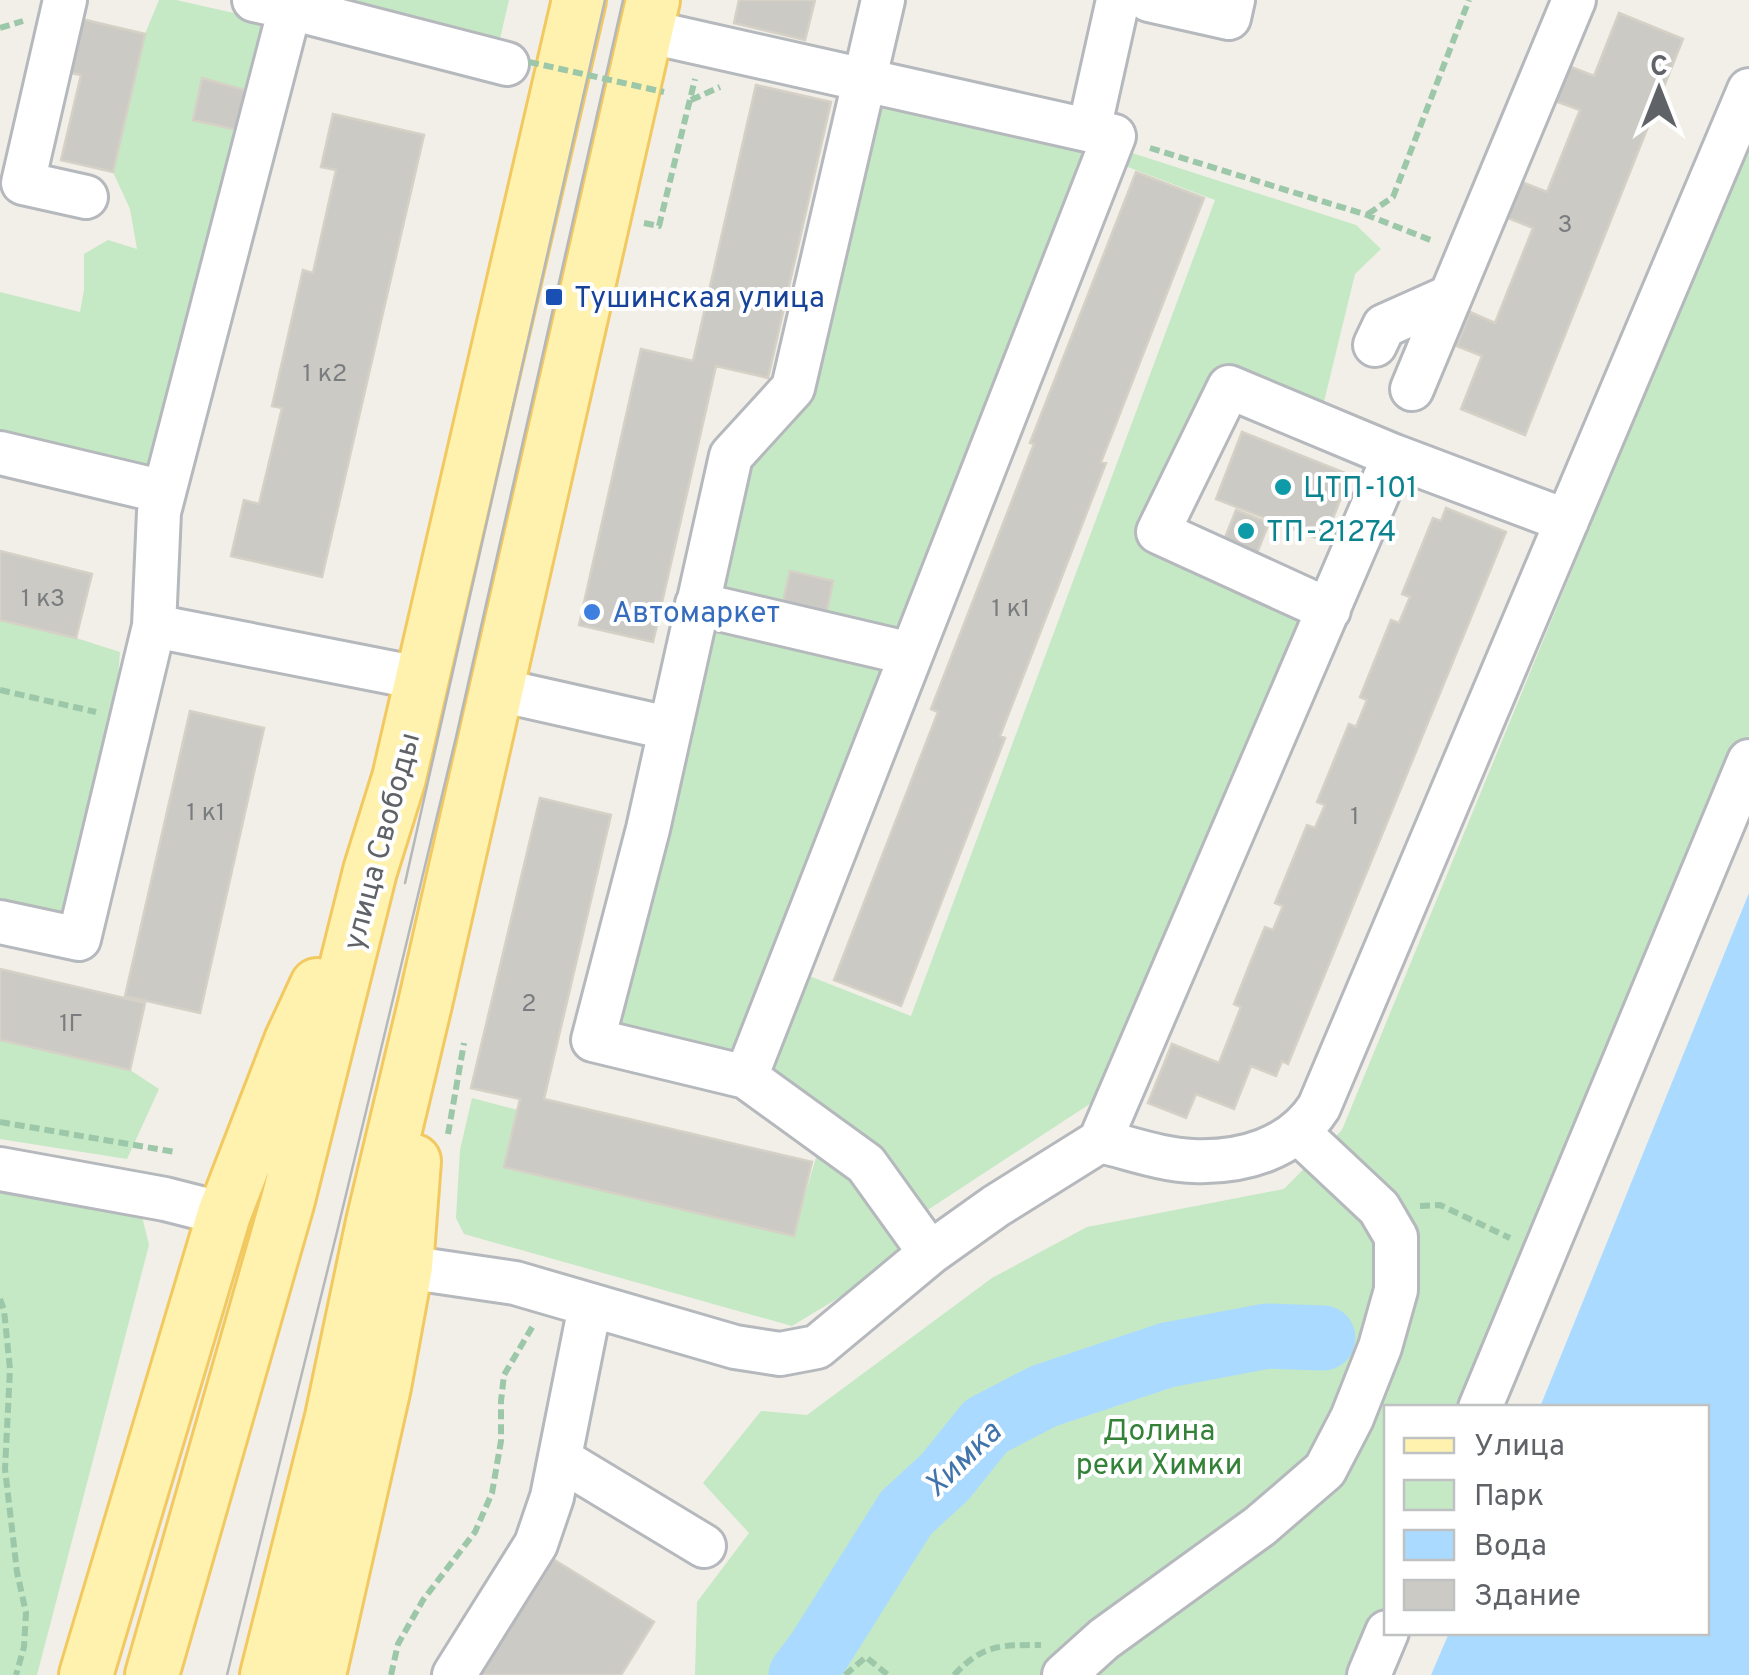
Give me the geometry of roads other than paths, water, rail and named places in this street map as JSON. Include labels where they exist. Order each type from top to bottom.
[{"type":"main road","name":"улица Свободы","points":[[153,1674],[288,1200],[370,870],[400,778],[579,0]]},
{"type":"main road","points":[[267,1675],[332,1417],[373,1222],[649,16]]},
{"type":"main road","points":[[86,1675],[224,1214],[291,1041],[370,870]]},
{"type":"main road","points":[[319,1675],[384,1387],[406,1268],[425,1004]]},
{"type":"street","points":[[65,0],[23,183],[86,197]]},
{"type":"street","points":[[883,0],[793,388],[730,456],[648,828],[593,1040],[746,1077],[866,1164],[930,1253]]},
{"type":"street","points":[[746,1077],[912,654],[1101,133],[1118,0]]},
{"type":"street","points":[[1149,0],[1229,18],[1234,0]]},
{"type":"street","points":[[1412,389],[1574,0]]},
{"type":"street","points":[[0,922],[79,940],[154,626],[158,512],[279,3],[518,63]]},
{"type":"street","points":[[649,16],[864,80],[1101,133]]},
{"type":"street","points":[[1100,1141],[1171,1158],[1205,1161],[1240,1157],[1281,1144],[1310,1121],[1319,1107],[1749,90]]},
{"type":"street","points":[[1375,345],[1384,326],[1450,297]]},
{"type":"street","points":[[1328,610],[1158,532],[1229,387],[1394,456],[1567,521]]},
{"type":"street","points":[[0,453],[164,492]]},
{"type":"street","points":[[406,1268],[514,1283],[735,1347],[780,1354],[817,1347],[930,1253],[1100,1141],[1394,456]]},
{"type":"street","points":[[697,604],[912,654]]},
{"type":"street","points":[[154,626],[424,679]]},
{"type":"street","points":[[495,690],[668,728]]},
{"type":"street","points":[[1481,1405],[1749,762]]},
{"type":"street","points":[[1067,1671],[1104,1639],[1260,1526],[1325,1470],[1352,1418],[1380,1346],[1396,1290],[1396,1237],[1378,1208],[1298,1132]]},
{"type":"street","points":[[0,1169],[165,1199],[224,1214]]},
{"type":"street","points":[[454,1675],[536,1544],[552,1497],[590,1306]]},
{"type":"street","points":[[560,1459],[704,1546]]},
{"type":"street","points":[[1370,1675],[1386,1635]]},
{"type":"water","points":[[1749,893],[1749,1675],[1431,1675],[1448,1635],[1709,1635],[1709,1405],[1541,1405]]},
{"type":"waterway","name":"Химка","points":[[801,1675],[906,1513],[945,1477],[986,1426],[1044,1396],[1167,1355],[1267,1336],[1323,1338]]},
{"type":"tram line","points":[[405,883],[605,0]]},
{"type":"tram line","points":[[227,1675],[456,737],[623,0]]},
{"type":"place","name":"Тушинская улица","points":[[554,297]]},
{"type":"place","name":"ЦТП-101","points":[[1283,487]]},
{"type":"place","name":"ТП-21274","points":[[1246,531]]},
{"type":"place","name":"Автомаркет","points":[[592,612]]},
{"type":"park label","name":"Долина реки Химки","points":[[1159,1447]]}]
